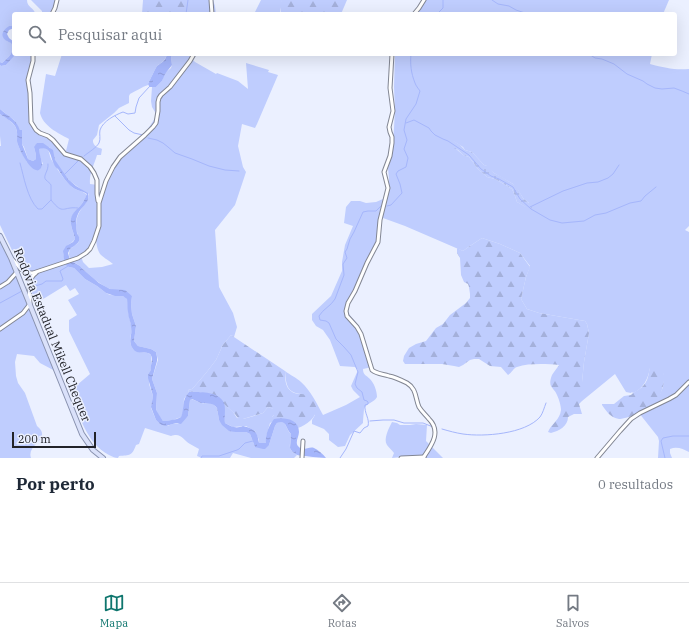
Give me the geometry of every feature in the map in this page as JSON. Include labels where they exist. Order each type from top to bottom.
[{"type":"main road","name":"Rodovia Estadual Mikell Chequer","points":[[0,236],[17,272],[82,434],[98,456],[103,458]]},
{"type":"street","points":[[53,12],[57,0]]},
{"type":"street","points":[[211,0],[212,12]]},
{"type":"street","points":[[416,12],[424,0]]},
{"type":"street","points":[[11,258],[26,273],[33,273],[78,258],[86,253],[93,245],[99,226],[97,180],[94,173],[81,159],[65,154],[53,140],[36,130],[31,122],[28,80],[33,56]]},
{"type":"street","points":[[99,203],[106,181],[113,167],[120,157],[156,123],[159,98],[170,87],[193,56]]},
{"type":"street","points":[[392,56],[390,88],[394,111],[389,126],[392,144],[390,156],[384,172],[388,188],[380,220],[378,242],[346,310],[347,316],[361,334],[372,370],[377,373],[399,379],[410,386],[415,391],[423,414],[432,422],[434,427],[435,438],[424,458],[401,458]]},
{"type":"street","points":[[0,287],[8,282],[17,272]]},
{"type":"street","points":[[0,329],[22,313],[30,304],[29,290],[31,278],[37,272]]},
{"type":"street","points":[[597,458],[631,419],[676,395],[689,382]]},
{"type":"street","points":[[302,458],[303,441]]},
{"type":"green space","points":[[0,0],[27,0],[28,5],[35,12],[12,12],[12,26],[9,26],[3,37],[11,43],[12,52],[2,63],[0,62]]},
{"type":"green space","points":[[31,0],[58,0],[54,12],[42,11]]},
{"type":"green space","points":[[143,0],[191,0],[191,12],[142,12]]},
{"type":"green space","points":[[191,0],[213,0],[216,12],[191,12]]},
{"type":"green space","points":[[261,0],[282,0],[280,12],[255,12]]},
{"type":"green space","points":[[282,0],[347,0],[342,12],[281,12]]},
{"type":"green space","points":[[424,0],[669,0],[664,12],[413,12]]},
{"type":"green space","points":[[13,56],[35,56],[30,77],[33,124],[41,132],[48,134],[53,138],[66,151],[69,139],[56,132],[44,122],[40,113],[46,74],[55,76],[61,56],[166,56],[157,66],[148,85],[130,94],[129,103],[119,108],[99,125],[97,135],[93,142],[96,146],[102,149],[101,155],[97,155],[90,180],[90,184],[98,185],[98,192],[103,192],[115,167],[123,156],[146,132],[155,118],[155,112],[151,101],[152,87],[156,87],[162,81],[164,74],[171,68],[172,56],[196,56],[193,60],[195,62],[216,74],[217,73],[238,81],[248,89],[246,63],[269,70],[268,72],[278,75],[255,128],[242,124],[238,146],[243,167],[246,172],[235,205],[215,230],[219,287],[233,313],[237,327],[234,337],[231,335],[222,346],[216,360],[206,373],[192,389],[188,390],[189,392],[184,399],[183,413],[181,417],[163,421],[156,411],[157,393],[152,379],[158,360],[156,352],[151,349],[138,346],[134,341],[136,326],[132,314],[132,296],[117,292],[104,286],[70,258],[70,249],[78,243],[80,239],[76,227],[78,215],[88,200],[89,194],[65,176],[58,167],[49,147],[34,147],[36,159],[33,161],[28,159],[22,144],[20,130],[14,120],[0,109],[0,65],[6,65]],"holes":[[[96,240],[98,250],[101,255],[113,264],[89,268],[83,262],[81,256]]]},
{"type":"green space","points":[[395,56],[652,56],[650,64],[670,68],[689,69],[689,226],[685,230],[689,232],[689,452],[680,448],[673,448],[670,449],[672,458],[658,458],[658,437],[639,413],[655,406],[663,387],[664,374],[650,368],[648,376],[640,389],[631,393],[626,392],[615,374],[582,401],[584,362],[589,333],[587,324],[585,321],[539,313],[527,309],[521,299],[530,266],[520,253],[482,238],[463,251],[383,218],[381,221],[379,240],[347,306],[350,316],[359,327],[367,346],[372,367],[363,369],[363,371],[374,385],[377,397],[365,407],[363,423],[350,435],[345,446],[338,447],[329,440],[329,434],[324,429],[312,424],[312,420],[315,415],[302,394],[290,390],[287,384],[285,371],[298,379],[308,389],[323,415],[360,397],[351,386],[358,370],[355,367],[340,366],[330,340],[323,330],[316,326],[312,320],[312,314],[331,296],[342,271],[345,245],[353,226],[344,223],[346,207],[351,201],[366,203],[376,202],[386,197],[389,190],[388,168],[393,147]],"holes":[[[453,141],[465,150],[472,152],[494,173],[513,184],[523,198],[529,203],[526,207],[517,202],[512,189],[495,179],[487,177],[478,169],[469,157],[463,155],[455,148]]]},
{"type":"green space","points":[[0,114],[15,126],[18,145],[27,162],[43,164],[39,154],[39,149],[47,149],[52,160],[66,181],[76,190],[87,195],[75,211],[71,220],[75,239],[65,249],[64,256],[69,267],[74,268],[85,279],[106,293],[126,297],[128,301],[128,312],[132,329],[130,343],[133,349],[138,352],[148,353],[151,355],[149,384],[153,396],[151,408],[156,420],[161,425],[168,426],[178,424],[188,416],[191,399],[201,403],[211,404],[217,408],[219,420],[235,432],[246,432],[250,434],[255,447],[269,445],[275,426],[279,422],[284,422],[291,434],[291,451],[297,455],[294,458],[251,458],[233,453],[230,458],[202,458],[197,456],[199,449],[180,436],[171,436],[145,428],[139,444],[136,445],[132,453],[119,456],[118,458],[101,450],[94,443],[84,427],[70,391],[90,374],[69,331],[69,320],[77,315],[68,300],[79,294],[75,288],[70,291],[66,285],[35,304],[21,269],[0,225]]},
{"type":"green space","points":[[452,140],[465,150],[472,152],[494,173],[516,186],[523,198],[531,205],[531,209],[517,202],[512,189],[495,179],[487,177],[478,169],[469,157],[449,146],[449,143]]},
{"type":"green space","points":[[0,236],[57,372],[40,363],[34,356],[17,354],[15,362],[18,383],[25,393],[37,426],[42,435],[30,453],[31,458],[0,458]]},
{"type":"green space","points":[[482,238],[520,253],[530,267],[521,299],[527,309],[539,313],[585,321],[587,324],[589,333],[584,362],[582,401],[579,404],[582,414],[574,414],[568,417],[565,425],[554,432],[548,432],[559,417],[561,408],[556,392],[550,382],[552,375],[559,365],[527,365],[513,369],[508,375],[501,367],[490,366],[479,359],[470,360],[459,367],[442,364],[405,364],[403,361],[409,348],[426,341],[436,328],[443,324],[450,315],[466,303],[470,298],[468,284],[464,282],[461,275],[460,258],[457,253],[457,248],[463,251]]},
{"type":"green space","points":[[231,335],[285,371],[286,385],[291,391],[294,393],[304,394],[312,399],[315,403],[316,412],[309,422],[298,428],[296,425],[275,419],[272,422],[272,417],[274,415],[273,409],[268,407],[263,413],[240,421],[221,399],[199,392],[189,392],[188,390],[194,387],[216,360],[222,346]]},
{"type":"green space","points":[[655,363],[662,369],[664,378],[660,396],[654,407],[643,413],[622,419],[616,418],[609,414],[602,404],[614,404],[624,396],[631,395],[645,383],[651,366]]},
{"type":"green space","points":[[224,404],[237,418],[243,419],[263,413],[268,407],[274,409],[272,422],[270,423],[266,437],[266,443],[259,443],[255,431],[246,426],[233,427],[225,423]]},
{"type":"green space","points":[[392,422],[400,425],[427,425],[426,441],[443,458],[424,458],[418,455],[392,458],[394,453],[387,445],[386,440]]},
{"type":"water","points":[[12,26],[12,29],[9,30],[7,34],[12,40],[12,46],[11,43],[5,40],[2,35],[6,28]]},
{"type":"water","points":[[12,52],[12,56],[14,56],[6,65],[1,66],[0,62],[2,63],[5,61]]},
{"type":"water","points":[[172,56],[172,65],[162,81],[156,87],[150,87],[148,84],[157,66],[166,57]]},
{"type":"water","points":[[0,109],[14,120],[20,130],[22,130],[22,144],[28,159],[33,161],[36,159],[34,147],[37,143],[43,143],[53,150],[55,160],[68,179],[88,193],[89,196],[87,202],[79,211],[77,216],[76,228],[80,240],[70,249],[68,253],[70,260],[80,266],[99,283],[110,289],[125,290],[132,296],[132,314],[136,326],[134,341],[138,346],[151,349],[156,352],[157,361],[152,379],[157,393],[156,410],[163,421],[181,417],[184,401],[189,392],[214,394],[222,399],[224,403],[225,423],[234,427],[243,426],[252,429],[257,435],[259,443],[266,443],[266,437],[270,424],[274,419],[282,418],[290,420],[296,424],[299,432],[297,442],[299,447],[302,449],[314,448],[326,458],[300,456],[294,453],[290,448],[291,434],[283,422],[277,423],[275,426],[269,445],[265,449],[255,447],[250,434],[246,432],[229,431],[222,425],[215,406],[201,403],[192,399],[190,400],[188,416],[181,424],[176,423],[166,426],[161,425],[156,420],[151,407],[153,396],[148,378],[151,370],[152,357],[149,353],[135,351],[131,346],[131,323],[128,314],[127,299],[123,296],[115,296],[106,293],[85,279],[74,268],[66,265],[64,259],[63,251],[66,246],[75,239],[71,225],[72,215],[87,194],[75,189],[68,183],[53,163],[47,149],[39,149],[42,163],[41,168],[38,170],[33,169],[24,158],[18,144],[17,132],[14,124],[0,114]]},
{"type":"waterway","points":[[186,12],[188,0]]},
{"type":"waterway","points":[[439,12],[443,8],[443,0]]},
{"type":"waterway","points":[[492,0],[498,4],[509,6],[522,12]]},
{"type":"waterway","points":[[387,206],[391,205],[402,193],[396,174],[398,171],[406,167],[408,158],[404,149],[407,140],[404,130],[406,119],[416,104],[420,91],[415,84],[411,65],[411,56]]},
{"type":"waterway","points":[[592,56],[614,64],[627,74],[655,88],[674,88],[689,94]]},
{"type":"waterway","points":[[84,156],[99,143],[100,130],[106,121],[123,112],[128,114],[135,113],[139,98],[150,86]]},
{"type":"waterway","points":[[115,116],[129,130],[143,135]]},
{"type":"waterway","points":[[406,123],[414,120],[429,128],[435,135],[448,141],[469,155],[481,169],[513,187],[520,199],[531,209],[550,220],[562,223],[584,221],[595,215],[606,213],[630,203],[641,201],[656,187]]},
{"type":"waterway","points":[[148,138],[163,143],[175,153],[209,166],[225,170],[239,171]]},
{"type":"waterway","points":[[64,175],[80,159]]},
{"type":"waterway","points":[[20,163],[31,199],[38,209],[42,209],[51,200]]},
{"type":"waterway","points":[[48,164],[45,178],[51,185],[51,200],[58,208],[61,209],[78,208]]},
{"type":"waterway","points":[[530,207],[563,191],[608,178],[613,174],[619,165]]},
{"type":"waterway","points":[[340,458],[354,431],[360,433],[368,426],[365,408],[365,405],[368,404],[368,402],[364,400],[362,392],[355,384],[358,372],[351,355],[336,339],[329,323],[320,320],[319,316],[335,299],[344,275],[343,264],[347,258],[345,252],[363,212],[376,211],[382,205]]},
{"type":"waterway","points":[[35,286],[46,281],[62,281],[63,279],[60,271],[68,266]]},
{"type":"waterway","points":[[0,303],[22,291]]},
{"type":"waterway","points":[[442,429],[472,435],[515,431],[533,423],[540,417],[546,403]]},
{"type":"waterway","points":[[370,421],[394,420],[404,423],[423,423],[433,427]]},
{"type":"waterway","points":[[665,458],[661,441],[663,438],[673,436],[689,436]]},
{"type":"waterway","points":[[201,458],[202,456],[219,456],[237,450],[245,443],[253,441]]}]
